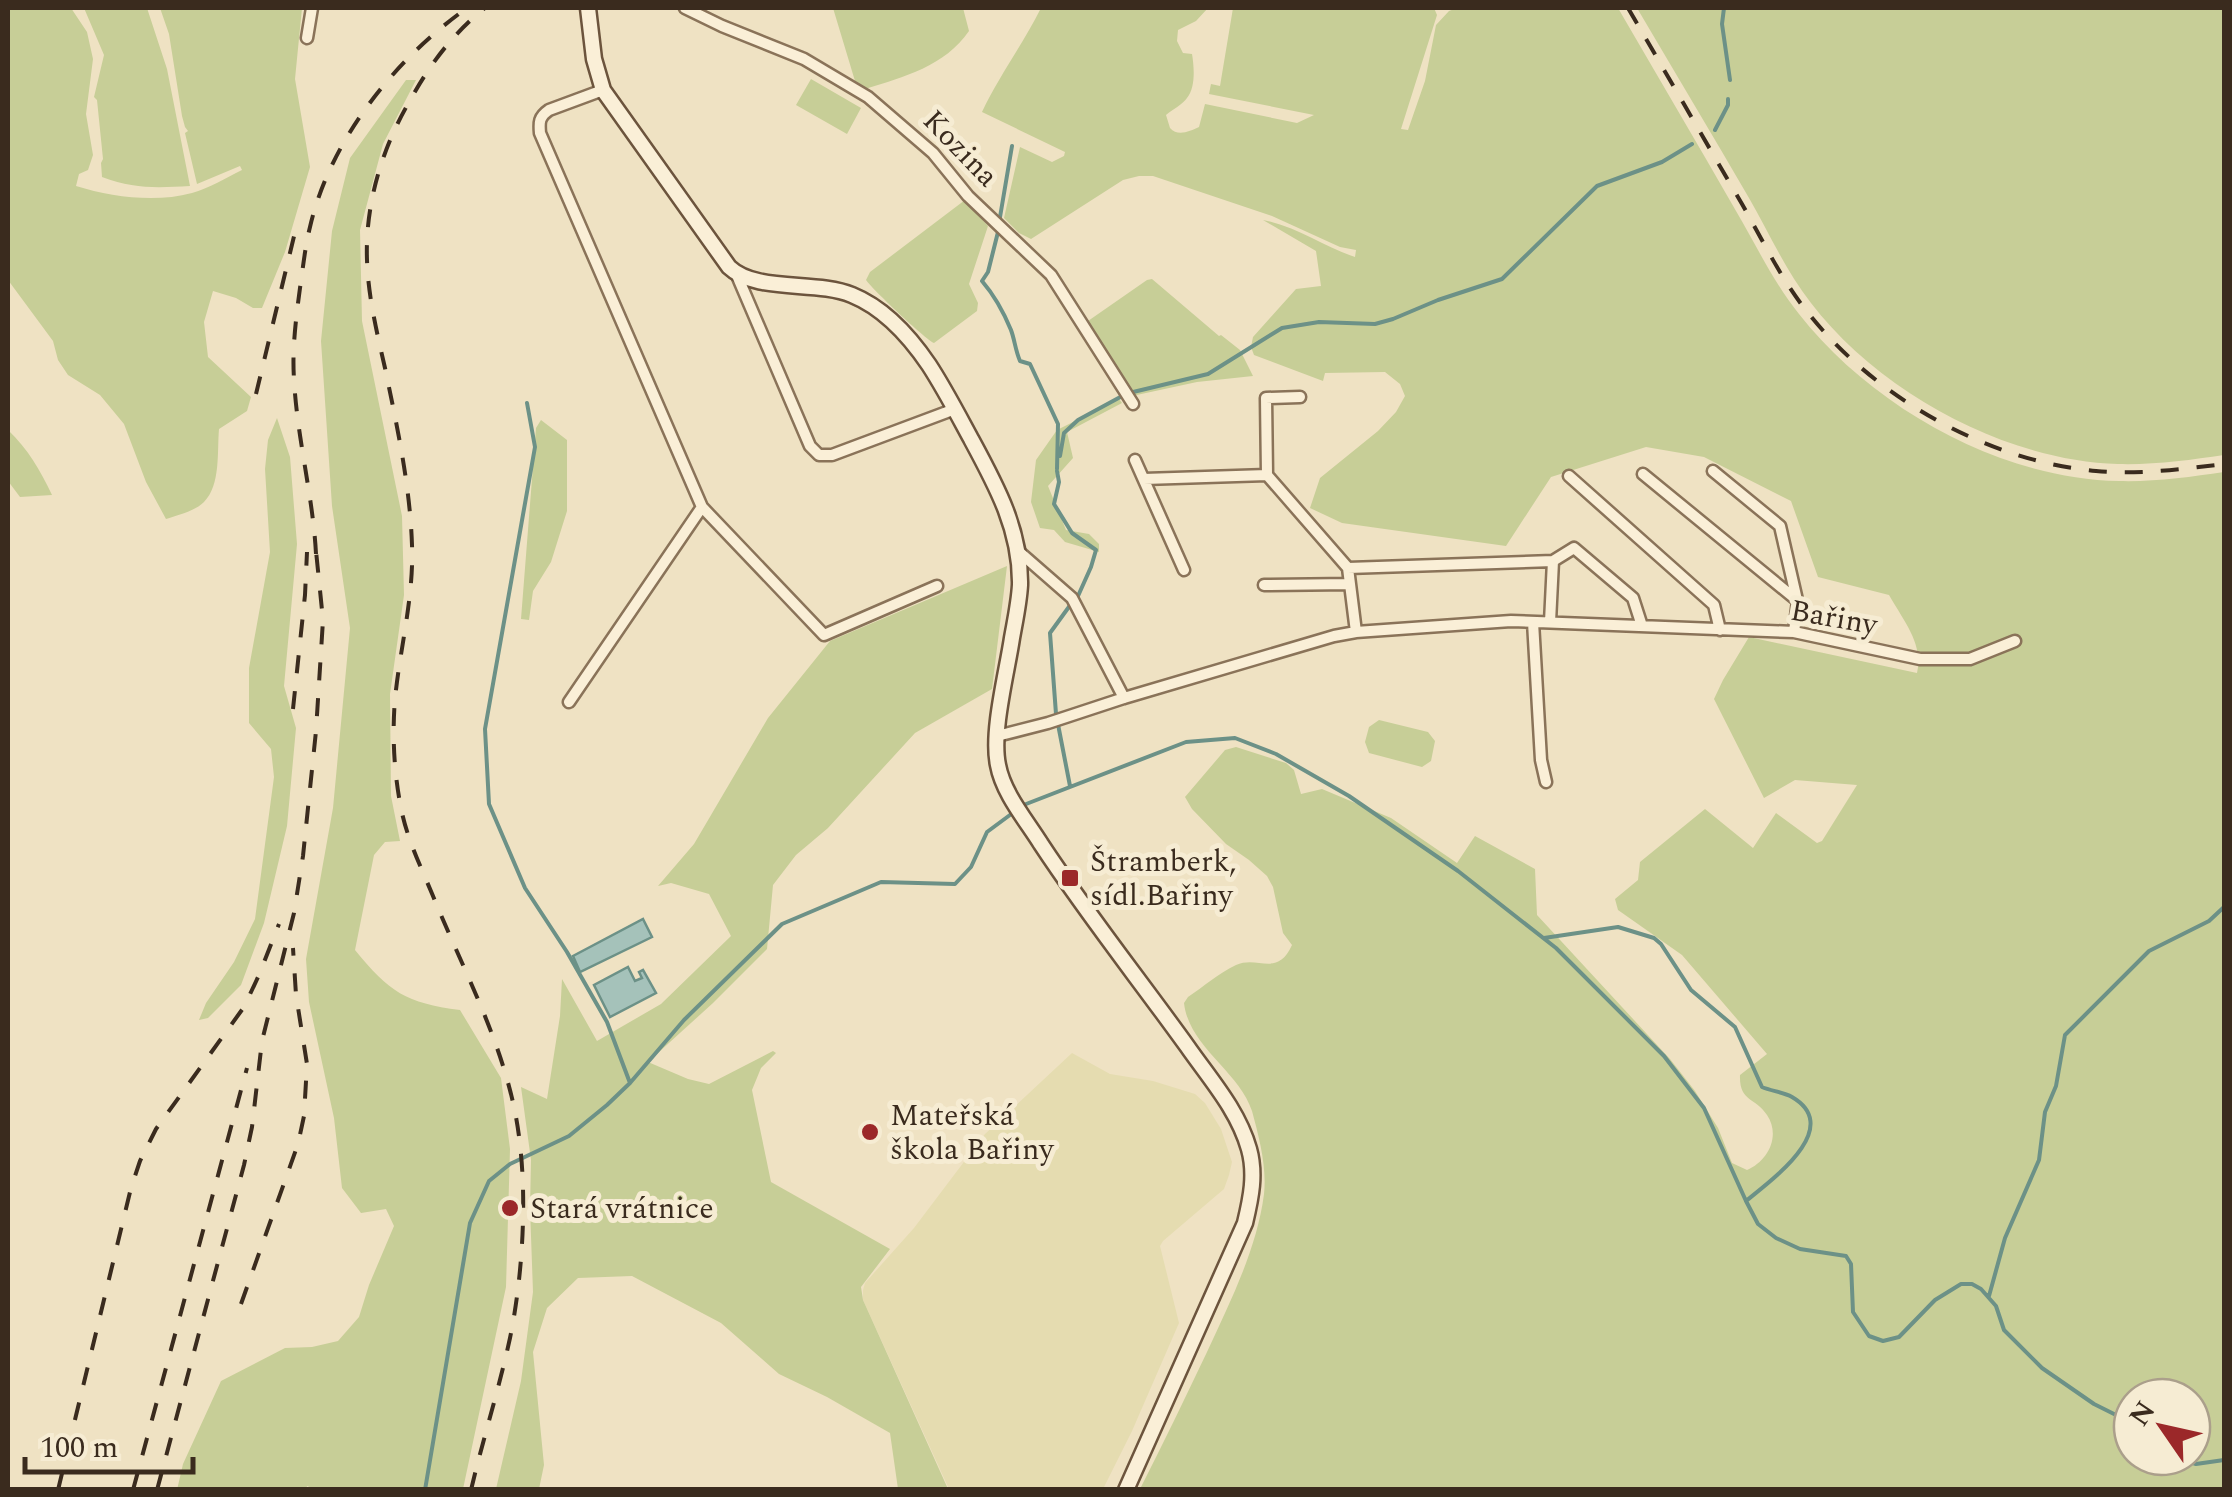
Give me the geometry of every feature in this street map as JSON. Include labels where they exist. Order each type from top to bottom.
[{"type":"main road","points":[[588,8],[594,59],[603,90],[720,256],[736,273],[763,282],[836,290],[868,303],[910,341],[955,409],[1003,499],[1017,550],[1020,588],[997,736],[998,766],[1014,801],[1072,892],[1235,1114],[1252,1161],[1252,1195],[1238,1240],[1126,1490]]},
{"type":"street","points":[[307,38],[312,8]]},
{"type":"street","name":"Kozina","points":[[684,8],[804,59],[868,96],[933,153],[968,196],[1051,276],[1133,404]]},
{"type":"street","points":[[603,90],[549,110],[539,122],[540,133],[702,507],[824,634],[937,586]]},
{"type":"street","points":[[736,273],[810,446],[819,455],[832,456],[955,409]]},
{"type":"street","points":[[1300,397],[1266,398],[1267,475],[1348,568],[1356,632]]},
{"type":"street","points":[[1135,460],[1184,570]]},
{"type":"street","points":[[1714,472],[1780,526],[1798,601],[1794,632]]},
{"type":"street","points":[[1643,474],[1798,601]]},
{"type":"street","points":[[1144,479],[1267,475]]},
{"type":"street","points":[[1569,476],[1714,605],[1720,630]]},
{"type":"street","points":[[568,702],[702,507]]},
{"type":"street","points":[[1348,568],[1553,561],[1574,548],[1633,598],[1642,626]]},
{"type":"street","points":[[1017,550],[1072,598],[1124,698]]},
{"type":"street","points":[[1550,622],[1553,561]]},
{"type":"street","points":[[1264,585],[1350,584]]},
{"type":"street","points":[[1533,622],[1541,760],[1546,782]]},
{"type":"street","name":"Bařiny","points":[[997,736],[1356,632],[1533,622],[1794,632],[1920,659],[1970,659],[2014,641]]},
{"type":"shaded area","points":[[1072,1053],[1110,1074],[1153,1081],[1195,1094],[1221,1129],[1232,1162],[1229,1175],[1224,1189],[1160,1246],[1179,1323],[1103,1489],[949,1489],[863,1300],[863,1290],[985,1134]]},
{"type":"green space","points":[[8,8],[71,8],[87,32],[93,59],[86,114],[93,155],[88,170],[79,174],[76,186],[149,198],[192,193],[242,170],[240,166],[197,184],[169,34],[160,8],[302,8],[295,79],[310,167],[285,252],[262,308],[213,291],[204,322],[208,357],[251,397],[247,411],[219,429],[217,467],[209,495],[200,505],[166,519],[146,482],[124,424],[100,395],[68,375],[58,360],[53,341],[8,280]]},
{"type":"green space","points":[[84,8],[147,8],[167,69],[190,186],[145,187],[102,177],[94,97],[104,55]]},
{"type":"green space","points":[[833,8],[963,8],[969,31],[936,62],[865,89],[855,81]]},
{"type":"green space","points":[[1041,8],[1208,8],[1196,21],[1178,30],[1177,41],[1183,53],[1192,54],[1194,70],[1190,93],[1166,115],[1170,128],[1180,133],[1199,127],[1205,104],[1297,123],[1314,115],[1209,94],[1211,84],[1220,86],[1233,8],[1434,8],[1437,15],[1401,129],[1408,130],[1425,81],[1436,25],[1449,11],[1618,8],[1781,290],[1829,348],[1863,379],[1942,432],[2029,467],[2119,481],[2224,472],[2224,1489],[1140,1489],[1233,1295],[1249,1255],[1264,1194],[1260,1142],[1252,1111],[1237,1083],[1195,1033],[1184,1003],[1230,968],[1244,963],[1280,961],[1292,945],[1283,933],[1267,876],[1226,844],[1185,797],[1225,750],[1236,747],[1286,763],[1294,770],[1301,794],[1322,789],[1391,818],[1457,863],[1475,836],[1535,869],[1537,915],[1670,1059],[1718,1128],[1732,1163],[1747,1170],[1766,1154],[1773,1131],[1767,1115],[1742,1090],[1740,1075],[1767,1054],[1682,955],[1618,910],[1615,899],[1638,880],[1640,862],[1705,809],[1753,848],[1776,813],[1817,843],[1857,785],[1795,780],[1764,798],[1714,699],[1749,637],[1917,673],[1918,652],[1889,595],[1818,577],[1791,501],[1704,457],[1646,447],[1551,477],[1506,546],[1342,523],[1310,508],[1320,478],[1378,431],[1405,396],[1400,384],[1385,372],[1325,373],[1323,381],[1254,355],[1253,337],[1296,289],[1321,286],[1316,251],[1263,220],[1355,257],[1356,250],[1340,247],[1272,216],[1153,176],[1123,180],[1031,239],[1004,218],[1020,147],[1052,162],[1065,152],[982,112]]},
{"type":"green space","points":[[1637,8],[2224,8],[2224,455],[2118,464],[2032,450],[1948,416],[1872,365],[1839,335],[1794,278]]},
{"type":"green space","points":[[811,79],[861,108],[847,134],[796,105]]},
{"type":"green space","points":[[406,80],[416,80],[383,144],[360,230],[362,321],[402,516],[404,595],[390,694],[391,796],[400,841],[385,842],[374,855],[355,950],[400,993],[426,1004],[460,1010],[501,1078],[510,1149],[506,1287],[463,1489],[317,1490],[307,1486],[306,1490],[177,1490],[183,1464],[221,1381],[285,1348],[338,1341],[359,1317],[394,1226],[386,1209],[361,1213],[342,1188],[334,1118],[309,1002],[306,959],[333,808],[350,628],[332,506],[321,341],[332,231],[350,158]]},
{"type":"green space","points":[[965,200],[988,226],[969,284],[978,303],[977,311],[934,343],[866,280],[870,272]]},
{"type":"green space","points":[[1152,279],[1240,350],[1253,376],[1197,382],[1132,396],[1088,321]]},
{"type":"green space","points":[[1119,399],[1122,403],[1067,432],[1073,458],[1048,486],[1066,530],[1089,534],[1099,544],[1099,552],[1065,542],[1054,530],[1040,528],[1031,502],[1036,460],[1057,430]]},
{"type":"green space","points":[[277,418],[290,457],[297,544],[284,686],[296,728],[287,826],[264,923],[241,985],[208,1018],[199,1020],[255,919],[274,777],[271,749],[249,723],[249,668],[270,552],[265,469],[268,440]]},
{"type":"green space","points":[[541,420],[567,440],[567,511],[551,562],[533,591],[529,620],[521,619],[536,428]]},
{"type":"green space","points":[[8,430],[33,460],[52,495],[20,497],[8,481]]},
{"type":"green space","points":[[1007,566],[992,689],[915,733],[828,828],[796,855],[773,885],[767,949],[648,1062],[709,1084],[773,1051],[776,1053],[761,1068],[752,1090],[771,1182],[890,1249],[861,1287],[863,1300],[948,1489],[898,1489],[890,1433],[779,1374],[721,1323],[632,1276],[578,1278],[547,1308],[533,1352],[544,1465],[539,1489],[496,1489],[521,1381],[533,1292],[531,1160],[521,1087],[547,1099],[562,979],[597,1041],[661,1004],[731,936],[709,894],[671,883],[658,886],[694,844],[768,718],[830,641]]},
{"type":"green space","points":[[1379,720],[1428,732],[1435,741],[1431,761],[1422,767],[1369,753],[1365,742],[1369,727]]},
{"type":"water","points":[[643,919],[652,937],[580,972],[573,956]]},
{"type":"water","points":[[628,967],[635,981],[642,978],[639,972],[643,970],[656,993],[610,1017],[594,985]]},
{"type":"waterway","points":[[1724,8],[1722,24],[1730,80]]},
{"type":"waterway","points":[[1715,130],[1728,99]]},
{"type":"waterway","points":[[1129,393],[1208,374],[1282,328],[1319,322],[1375,324],[1502,279],[1597,186],[1662,162],[1692,144]]},
{"type":"waterway","points":[[999,223],[1012,146]]},
{"type":"waterway","points":[[998,232],[982,281],[1005,317],[1020,361],[1030,364],[1058,424],[1057,469]]},
{"type":"waterway","points":[[1060,456],[1064,433],[1078,420],[1124,395]]},
{"type":"waterway","points":[[527,403],[535,447],[485,729],[489,804],[525,888],[607,1022],[630,1083]]},
{"type":"waterway","points":[[1057,471],[1054,504],[1072,533],[1096,550],[1078,596]]},
{"type":"waterway","points":[[1070,786],[1056,714],[1050,633],[1071,604]]},
{"type":"waterway","points":[[1021,806],[1186,742],[1235,738],[1276,754],[1349,796],[1458,871],[1556,948],[1664,1056],[1704,1108],[1758,1224],[1800,1249],[1846,1256],[1851,1264],[1853,1312],[1869,1336],[1883,1341],[1899,1337],[1935,1300],[1961,1284],[1972,1284],[1996,1306],[2004,1330],[2042,1368],[2112,1413]]},
{"type":"waterway","points":[[425,1490],[470,1223],[489,1181],[510,1164],[569,1136],[607,1105],[684,1020],[782,924],[881,882],[955,884],[971,867],[987,832],[1014,812]]},
{"type":"waterway","points":[[1989,1296],[2005,1238],[2039,1160],[2045,1112],[2056,1086],[2065,1035],[2149,951],[2209,921],[2224,907]]},
{"type":"waterway","points":[[1544,938],[1618,927],[1654,938],[1691,990],[1735,1027],[1762,1087],[1792,1097],[1806,1110],[1811,1124],[1798,1153],[1746,1201]]},
{"type":"waterway","points":[[2212,1462],[2224,1460]]},
{"type":"railway","points":[[316,554],[294,368],[297,311],[310,227],[333,163],[369,104],[415,52],[467,8]]},
{"type":"railway","points":[[471,1490],[514,1315],[522,1242],[522,1168],[515,1112],[497,1048],[415,853],[399,795],[394,713],[411,584],[411,523],[402,456],[371,301],[367,240],[377,179],[398,122],[442,52],[485,8]]},
{"type":"railway","points":[[1628,8],[1779,271],[1832,341],[1863,370],[1934,419],[2014,454],[2055,465],[2128,472],[2224,464]]},
{"type":"railway","points":[[256,394],[296,228]]},
{"type":"railway","points":[[157,1490],[244,1165],[262,1041],[294,913],[316,731],[323,620],[315,541]]},
{"type":"railway","points":[[293,709],[307,552]]},
{"type":"railway","points":[[58,1490],[140,1161],[156,1129],[244,1007],[279,924]]},
{"type":"railway","points":[[241,1304],[298,1144],[304,1116],[307,1064],[293,948]]},
{"type":"railway","points":[[133,1490],[247,1068]]},
{"type":"place","name":"Štramberk, sídl.Bařiny","points":[[1070,878]]},
{"type":"place","name":"Mateřská škola Bařiny","points":[[870,1132]]},
{"type":"place","name":"Stará vrátnice","points":[[510,1208]]}]
